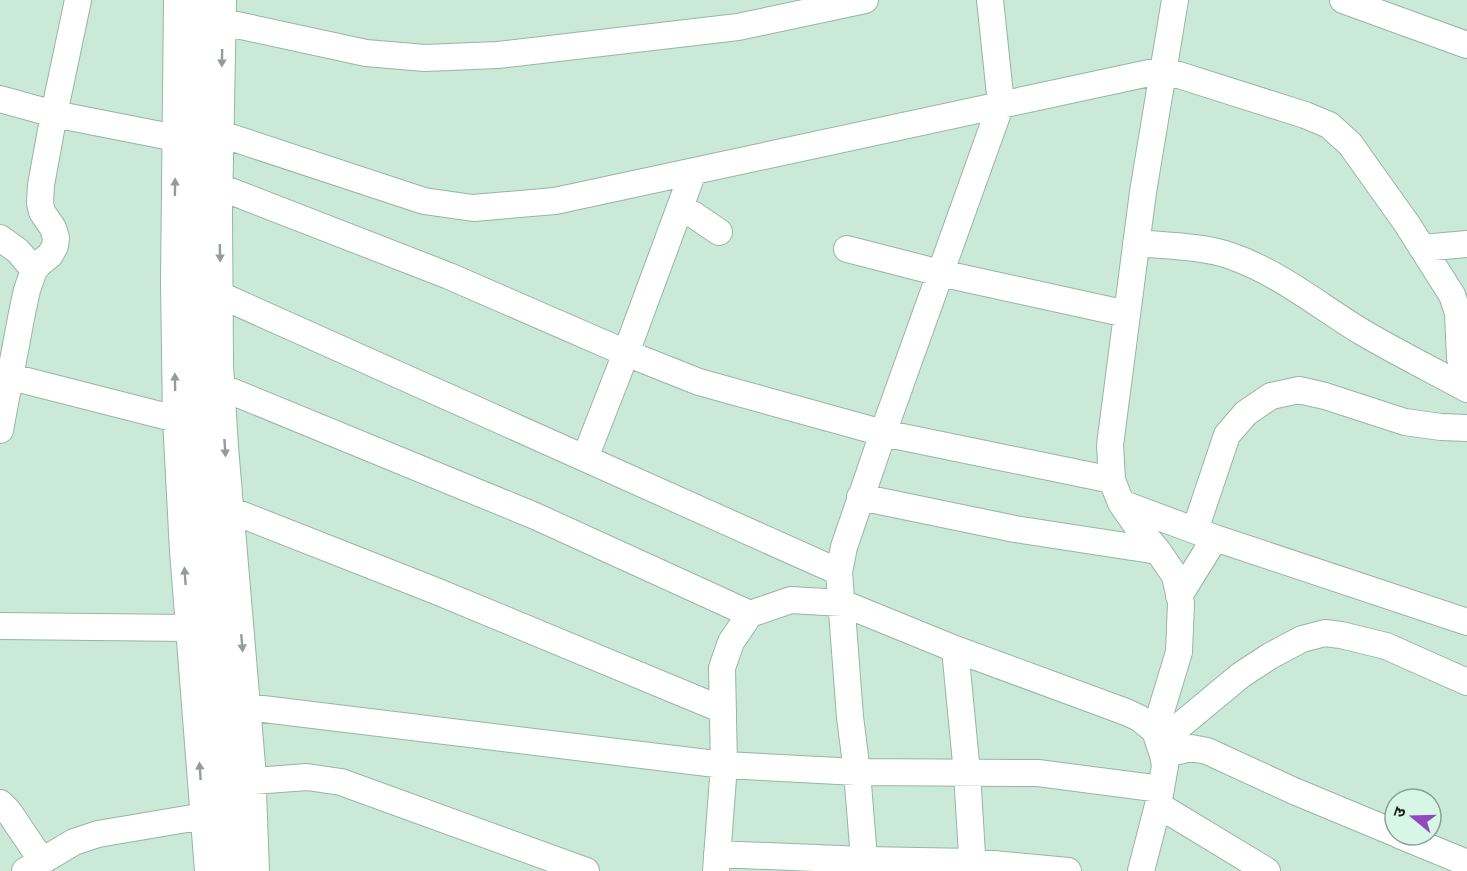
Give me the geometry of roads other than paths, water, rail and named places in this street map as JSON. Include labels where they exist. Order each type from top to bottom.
[{"type":"street","points":[[0,430],[5,375],[34,270],[50,255],[55,246],[56,238],[53,228],[42,212],[41,185],[78,0]]},
{"type":"street","points":[[177,0],[174,282],[176,419],[183,550],[208,871]]},
{"type":"street","points":[[198,0],[196,211],[201,434],[241,786],[256,871]]},
{"type":"street","points":[[230,871],[241,786],[247,707],[221,387],[220,134],[223,11],[366,53],[425,58],[498,55],[738,27],[865,0]]},
{"type":"street","points":[[865,866],[850,717],[839,572],[844,547],[860,497],[1001,104],[990,0]]},
{"type":"street","points":[[1159,743],[1179,652],[1181,603],[1175,576],[1158,550],[1137,526],[1117,491],[1110,445],[1143,192],[1175,0]]},
{"type":"street","points":[[1343,0],[1467,45]]},
{"type":"street","points":[[220,134],[424,201],[473,208],[555,201],[1163,70],[1305,115],[1329,125],[1350,144],[1452,295],[1458,313],[1460,358],[1467,380]]},
{"type":"street","points":[[0,99],[54,114],[176,138]]},
{"type":"street","points":[[585,458],[693,172]]},
{"type":"street","points":[[220,187],[449,276],[699,382],[883,433],[1117,491],[1205,534],[1467,622]]},
{"type":"street","points":[[680,208],[719,232]]},
{"type":"street","points":[[0,238],[18,250],[34,270]]},
{"type":"street","points":[[1136,243],[1199,249],[1229,255],[1254,265],[1295,288],[1362,332],[1467,389]]},
{"type":"street","points":[[1422,248],[1467,244]]},
{"type":"street","points":[[847,249],[940,273],[1127,314]]},
{"type":"street","points":[[220,295],[839,572]]},
{"type":"street","points":[[5,375],[176,419]]},
{"type":"street","points":[[221,387],[535,516],[750,614]]},
{"type":"street","points":[[1179,596],[1205,534],[1227,435],[1246,413],[1271,396],[1299,390],[1405,422],[1441,428],[1467,428]]},
{"type":"street","points":[[860,497],[1015,529],[1158,550]]},
{"type":"street","points":[[230,510],[436,591],[723,710]]},
{"type":"street","points":[[1068,871],[717,862],[724,765],[722,668],[730,642],[750,614],[791,600],[842,603],[955,649],[1139,718],[1159,743],[1165,766],[1160,797],[1140,871]]},
{"type":"street","points":[[0,626],[189,628]]},
{"type":"street","points":[[1159,743],[1241,675],[1302,639],[1325,633],[1386,646],[1467,681]]},
{"type":"street","points":[[955,649],[973,867]]},
{"type":"street","points":[[247,707],[724,765],[857,772],[1038,773],[1160,797],[1267,871]]},
{"type":"street","points":[[1159,743],[1207,751],[1383,828]]},
{"type":"street","points":[[241,786],[307,777],[341,782],[586,871]]},
{"type":"street","points":[[0,803],[9,812],[34,866],[74,842],[98,834],[204,816]]},
{"type":"street","points":[[1428,847],[1467,863]]}]
